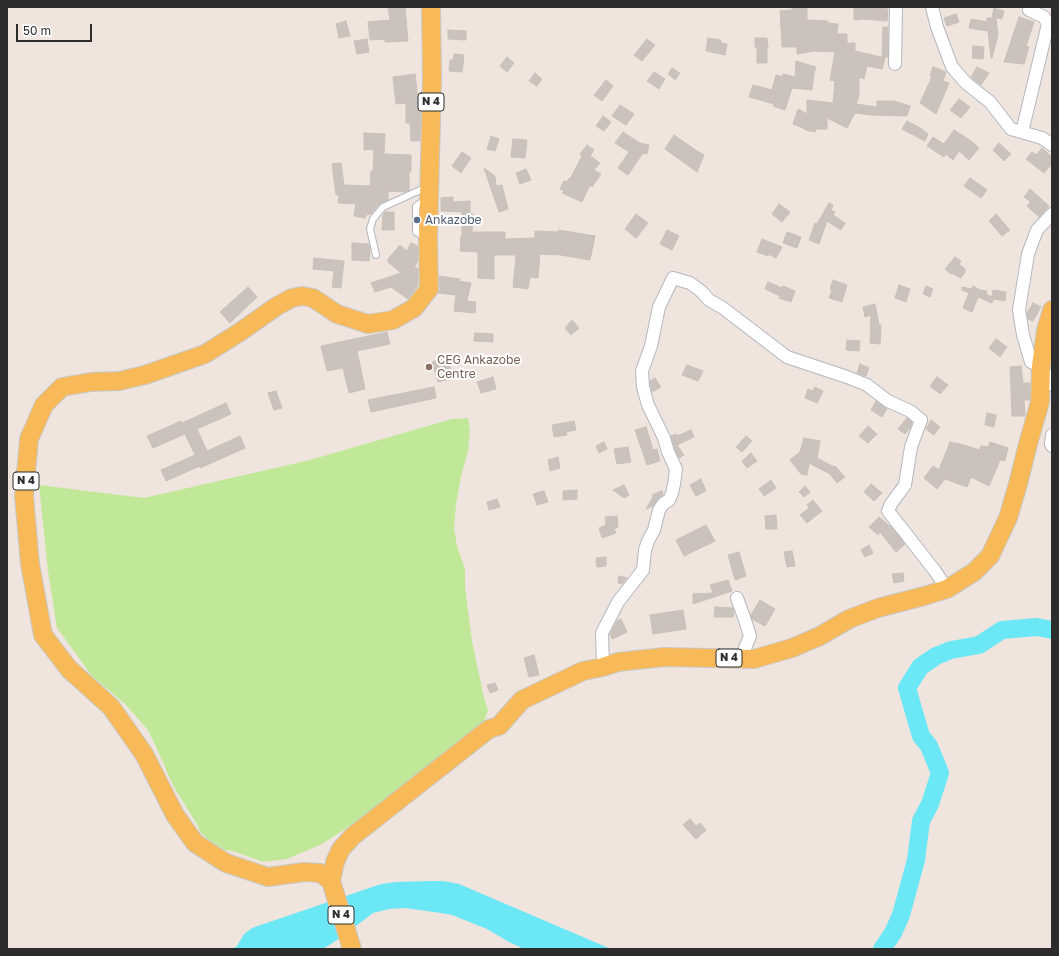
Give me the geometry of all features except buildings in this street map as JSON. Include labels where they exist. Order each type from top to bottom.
[{"type":"main road","name":"N 4","points":[[331,881],[320,873],[304,872],[268,877],[226,863],[195,843],[175,814],[144,754],[111,707],[69,669],[43,635],[30,564],[24,496],[29,439],[44,406],[62,387],[91,382],[119,381],[145,375],[205,354],[277,306],[292,298],[302,296],[313,298],[338,314],[368,324],[393,320],[414,308],[429,289],[428,239],[432,79],[431,7]]},
{"type":"main road","name":"N 4","points":[[352,949],[331,881],[335,862],[341,849],[353,836],[489,729],[499,726],[522,700],[583,671],[618,662],[664,657],[754,659],[792,648],[820,636],[849,619],[878,608],[947,589],[974,572],[990,556],[1008,518],[1040,402],[1040,366],[1046,330],[1052,310]]},
{"type":"street","points":[[895,64],[896,7]]},
{"type":"street","points":[[932,7],[937,27],[952,67],[966,83],[990,102],[1011,128],[1042,138],[1052,145]]},
{"type":"street","points":[[1022,132],[1048,24],[1044,18],[1029,10]]},
{"type":"street","points":[[1052,214],[1037,230],[1028,254],[1019,310],[1023,335],[1031,362],[1040,366],[1052,385]]},
{"type":"street","points":[[603,667],[602,633],[618,602],[643,570],[645,550],[654,530],[659,510],[663,504],[669,500],[672,493],[676,469],[668,452],[664,438],[648,405],[643,387],[642,371],[651,346],[659,307],[673,278],[690,283],[702,292],[709,300],[723,308],[787,358],[867,385],[888,400],[910,411],[921,420],[911,447],[905,485],[891,504],[888,512],[935,570],[947,589]]},
{"type":"street","points":[[1052,435],[1052,446]]},
{"type":"street","points":[[737,598],[750,636],[740,658]]},
{"type":"lane","points":[[376,255],[370,229],[373,219],[383,207],[430,191]]},
{"type":"green space","points":[[468,418],[470,430],[468,451],[461,476],[454,528],[457,546],[465,569],[465,587],[472,641],[488,710],[479,736],[375,810],[322,844],[287,859],[263,862],[233,851],[225,850],[210,841],[200,832],[198,826],[170,779],[148,730],[125,704],[92,676],[57,628],[48,571],[39,485],[144,498],[310,460],[452,419]]},
{"type":"water","points":[[443,881],[459,884],[611,949],[524,949],[487,929],[452,915],[405,908],[389,909],[373,913],[323,949],[233,949],[237,946],[244,934],[252,928],[381,884],[396,882]]},
{"type":"waterway","points":[[882,949],[893,933],[901,915],[916,860],[921,821],[930,804],[940,773],[929,746],[921,736],[907,688],[920,667],[936,656],[951,650],[979,645],[1002,630],[1037,627],[1052,630]]},
{"type":"place","name":"Ankazobe","points":[[417,220]]},
{"type":"place","name":"CEG Ankazobe Centre","points":[[429,367]]}]
